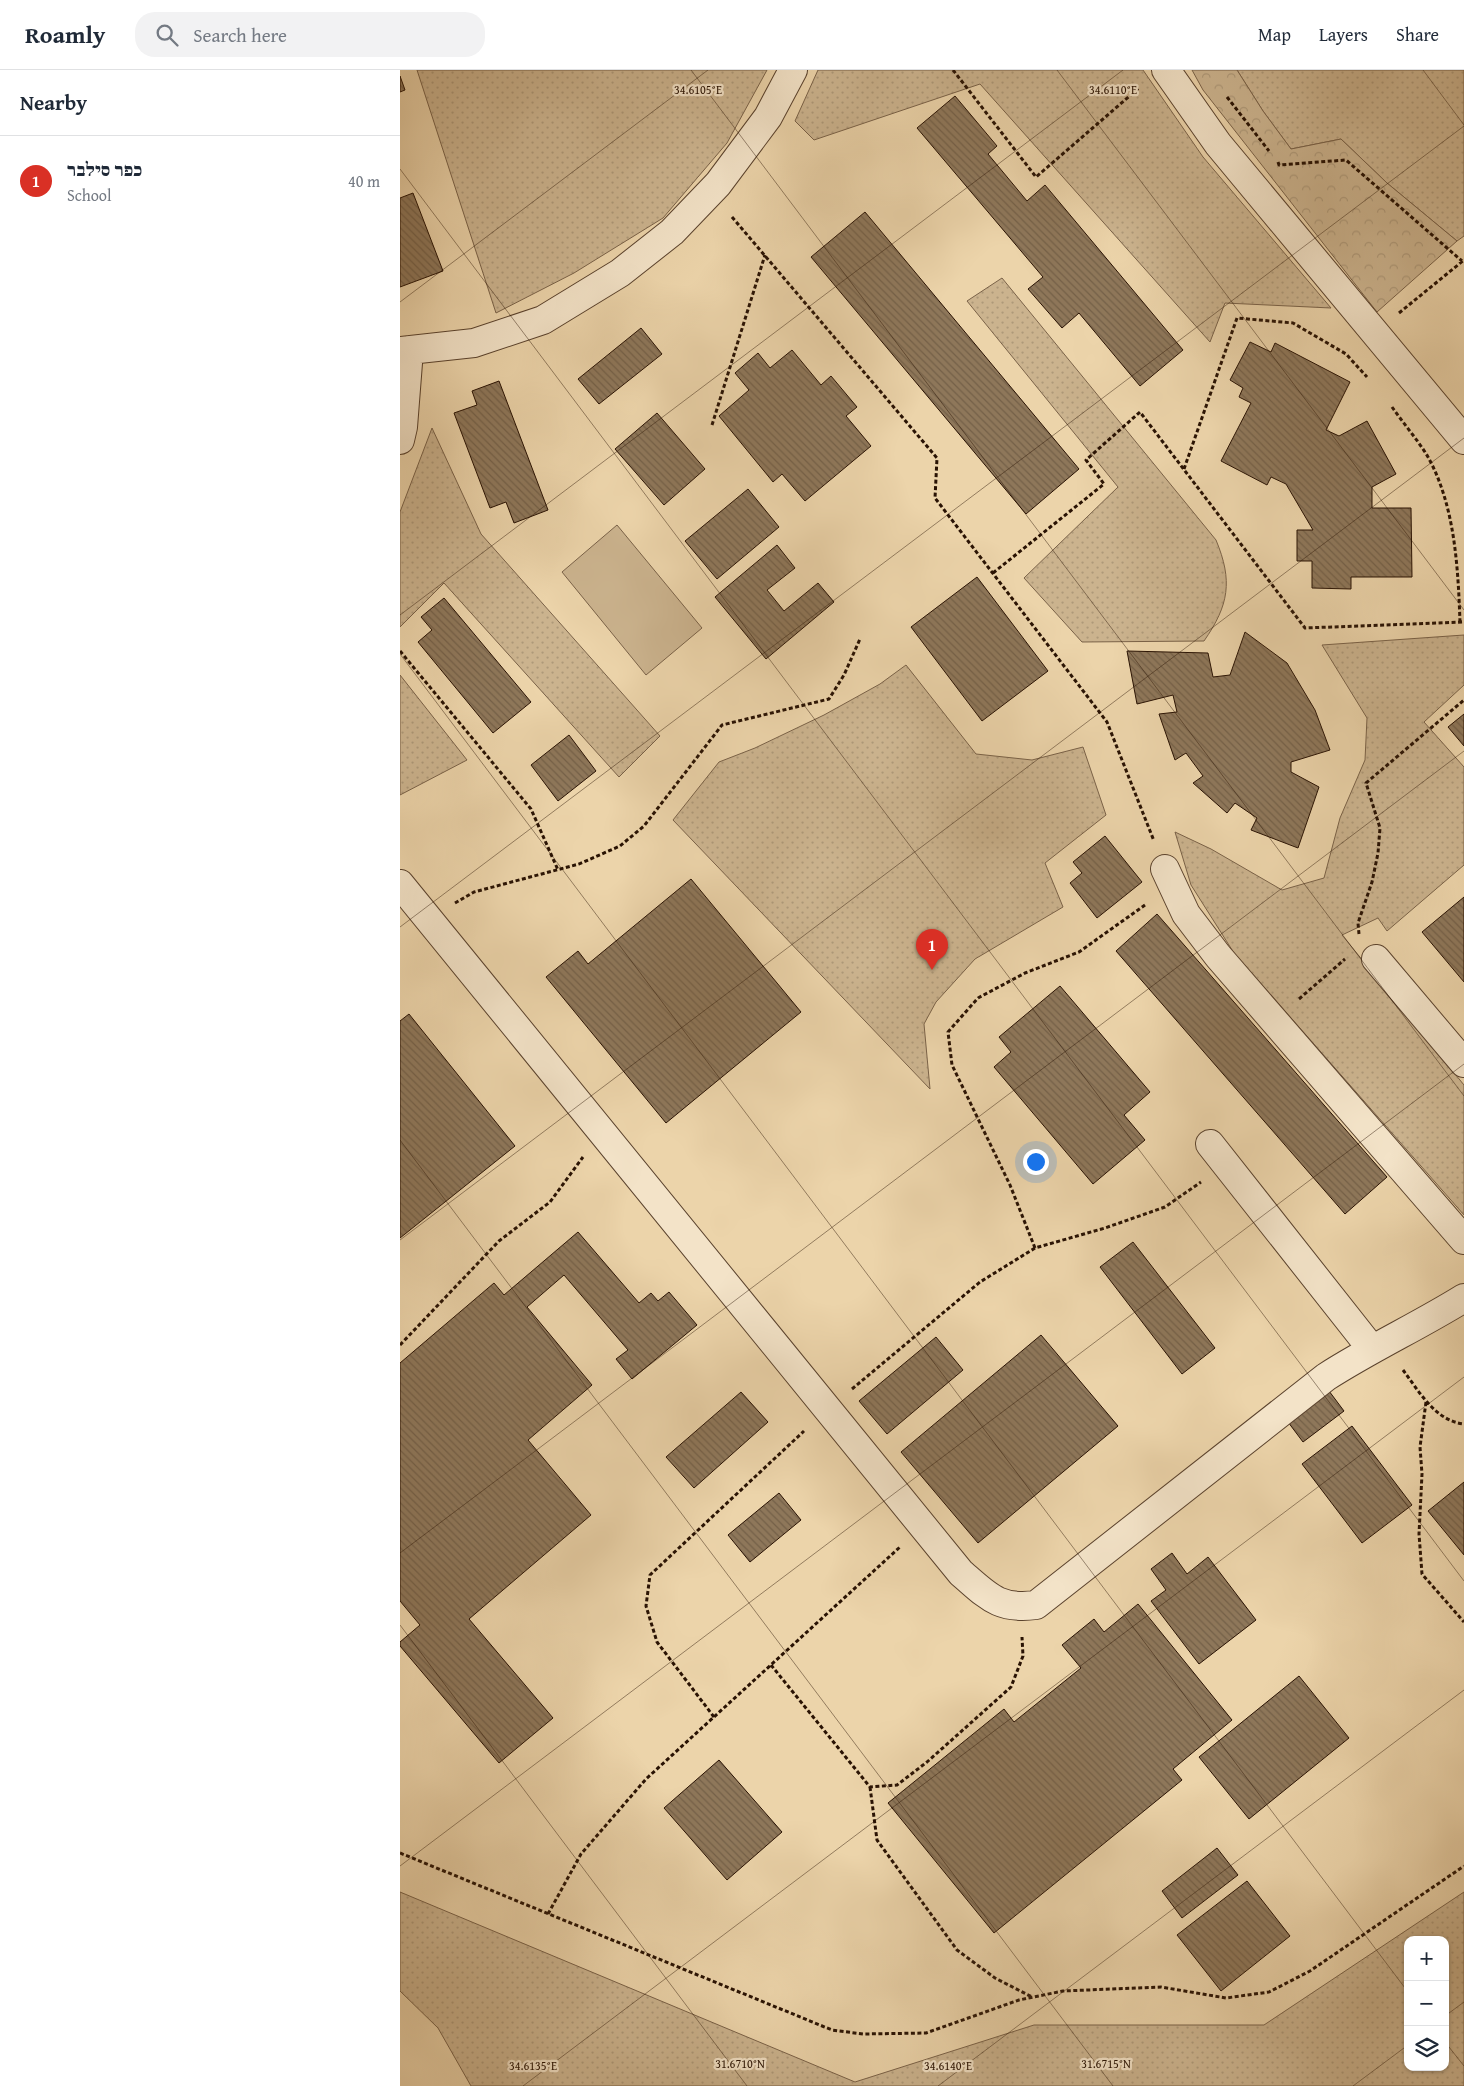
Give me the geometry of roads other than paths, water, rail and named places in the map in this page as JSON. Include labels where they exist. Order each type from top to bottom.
[{"type":"street","points":[[400,440],[403,426],[404,351],[474,343],[543,320],[620,272],[672,232],[711,192],[768,117],[793,70]]},
{"type":"street","points":[[1156,76],[1218,144],[1464,440]]},
{"type":"street","points":[[1168,877],[1186,914],[1218,956],[1464,1240]]},
{"type":"street","points":[[400,884],[961,1573],[998,1603],[1018,1607],[1036,1605],[1326,1377],[1377,1345],[1427,1321],[1464,1298]]},
{"type":"street","points":[[1368,952],[1464,1063]]},
{"type":"street","points":[[1218,1154],[1377,1345]]},
{"type":"place","name":"כפר סילבר","points":[[932,970]]}]
